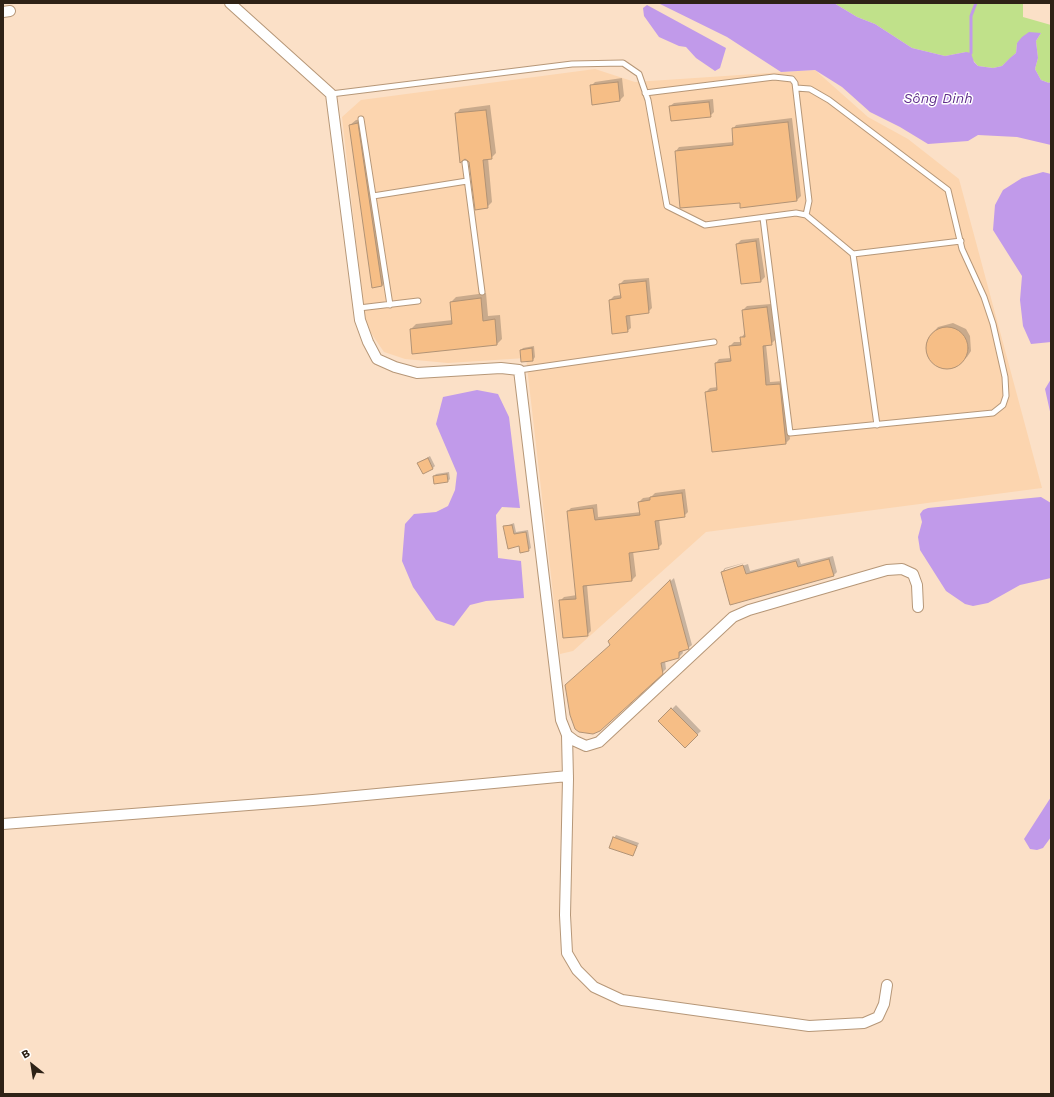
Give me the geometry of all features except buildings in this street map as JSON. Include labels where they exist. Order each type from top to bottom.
[{"type":"street","points":[[230,3],[331,94],[360,320],[368,342],[377,359],[395,367],[417,373],[502,368],[519,370],[561,720],[567,735],[568,776],[565,915],[567,953],[577,970],[594,987],[622,1000],[809,1026],[864,1023],[878,1017],[884,1004],[887,985]]},
{"type":"street","points":[[567,735],[586,746],[599,742],[734,617],[749,610],[887,570],[902,569],[913,574],[917,585],[918,607]]},
{"type":"street","points":[[3,824],[313,800],[568,776]]},
{"type":"lane","points":[[331,94],[572,64],[623,63],[639,74],[645,92],[667,206],[705,226],[796,213],[806,215],[853,254],[877,425]]},
{"type":"lane","points":[[645,92],[774,77],[792,79],[796,88],[809,200],[806,215]]},
{"type":"lane","points":[[763,218],[790,433],[993,413],[1003,405],[1006,396],[1005,377],[993,324],[961,241],[948,190],[830,100],[810,90],[796,88]]},
{"type":"lane","points":[[361,119],[390,305]]},
{"type":"lane","points":[[465,164],[482,292]]},
{"type":"lane","points":[[372,196],[467,181]]},
{"type":"lane","points":[[853,254],[961,241]]},
{"type":"lane","points":[[359,308],[418,301]]},
{"type":"lane","points":[[519,370],[714,342]]},
{"type":"shaded area","points":[[595,69],[635,82],[815,70],[868,117],[908,139],[959,179],[1042,488],[706,532],[573,651],[560,654],[526,358],[448,363],[405,359],[384,352],[371,333],[365,320],[342,117],[361,100]]},
{"type":"green space","points":[[834,3],[1023,3],[1023,17],[1051,25],[1051,81],[1049,83],[1041,80],[1035,69],[1038,58],[1036,41],[1041,33],[1017,43],[1016,53],[1002,66],[993,68],[978,66],[966,52],[945,56],[912,48],[875,24],[857,17]]},
{"type":"water","name":"Sông Dinh","points":[[658,3],[834,3],[857,17],[875,24],[912,48],[945,56],[966,52],[971,53],[974,62],[978,66],[993,68],[1002,66],[1016,53],[1017,43],[1022,37],[1029,32],[1041,33],[1036,41],[1038,58],[1035,69],[1041,80],[1049,83],[1051,81],[1051,145],[1017,137],[978,135],[968,141],[928,144],[900,127],[870,112],[842,87],[815,70],[781,72],[727,37]]},
{"type":"water","points":[[647,5],[726,48],[720,68],[715,71],[696,58],[686,47],[679,46],[659,37],[644,16],[643,8]]},
{"type":"water","points":[[1043,172],[1051,174],[1051,342],[1031,344],[1023,326],[1020,300],[1022,276],[993,230],[995,205],[1003,190],[1022,178]]},
{"type":"water","points":[[1051,379],[1051,416],[1045,389]]},
{"type":"water","points":[[477,390],[498,394],[509,417],[520,508],[502,507],[496,515],[498,558],[521,561],[524,598],[486,601],[470,605],[454,626],[436,620],[413,587],[402,561],[405,524],[414,514],[436,512],[448,506],[455,490],[457,473],[436,424],[443,397]]},
{"type":"water","points":[[1041,497],[1051,503],[1051,578],[1020,585],[988,603],[973,606],[965,604],[946,591],[920,550],[918,537],[922,522],[920,514],[923,510],[928,508]]},
{"type":"water","points":[[1051,797],[1051,837],[1043,848],[1037,850],[1030,849],[1024,839]]},
{"type":"waterway","points":[[971,53],[971,16],[976,3]]}]
